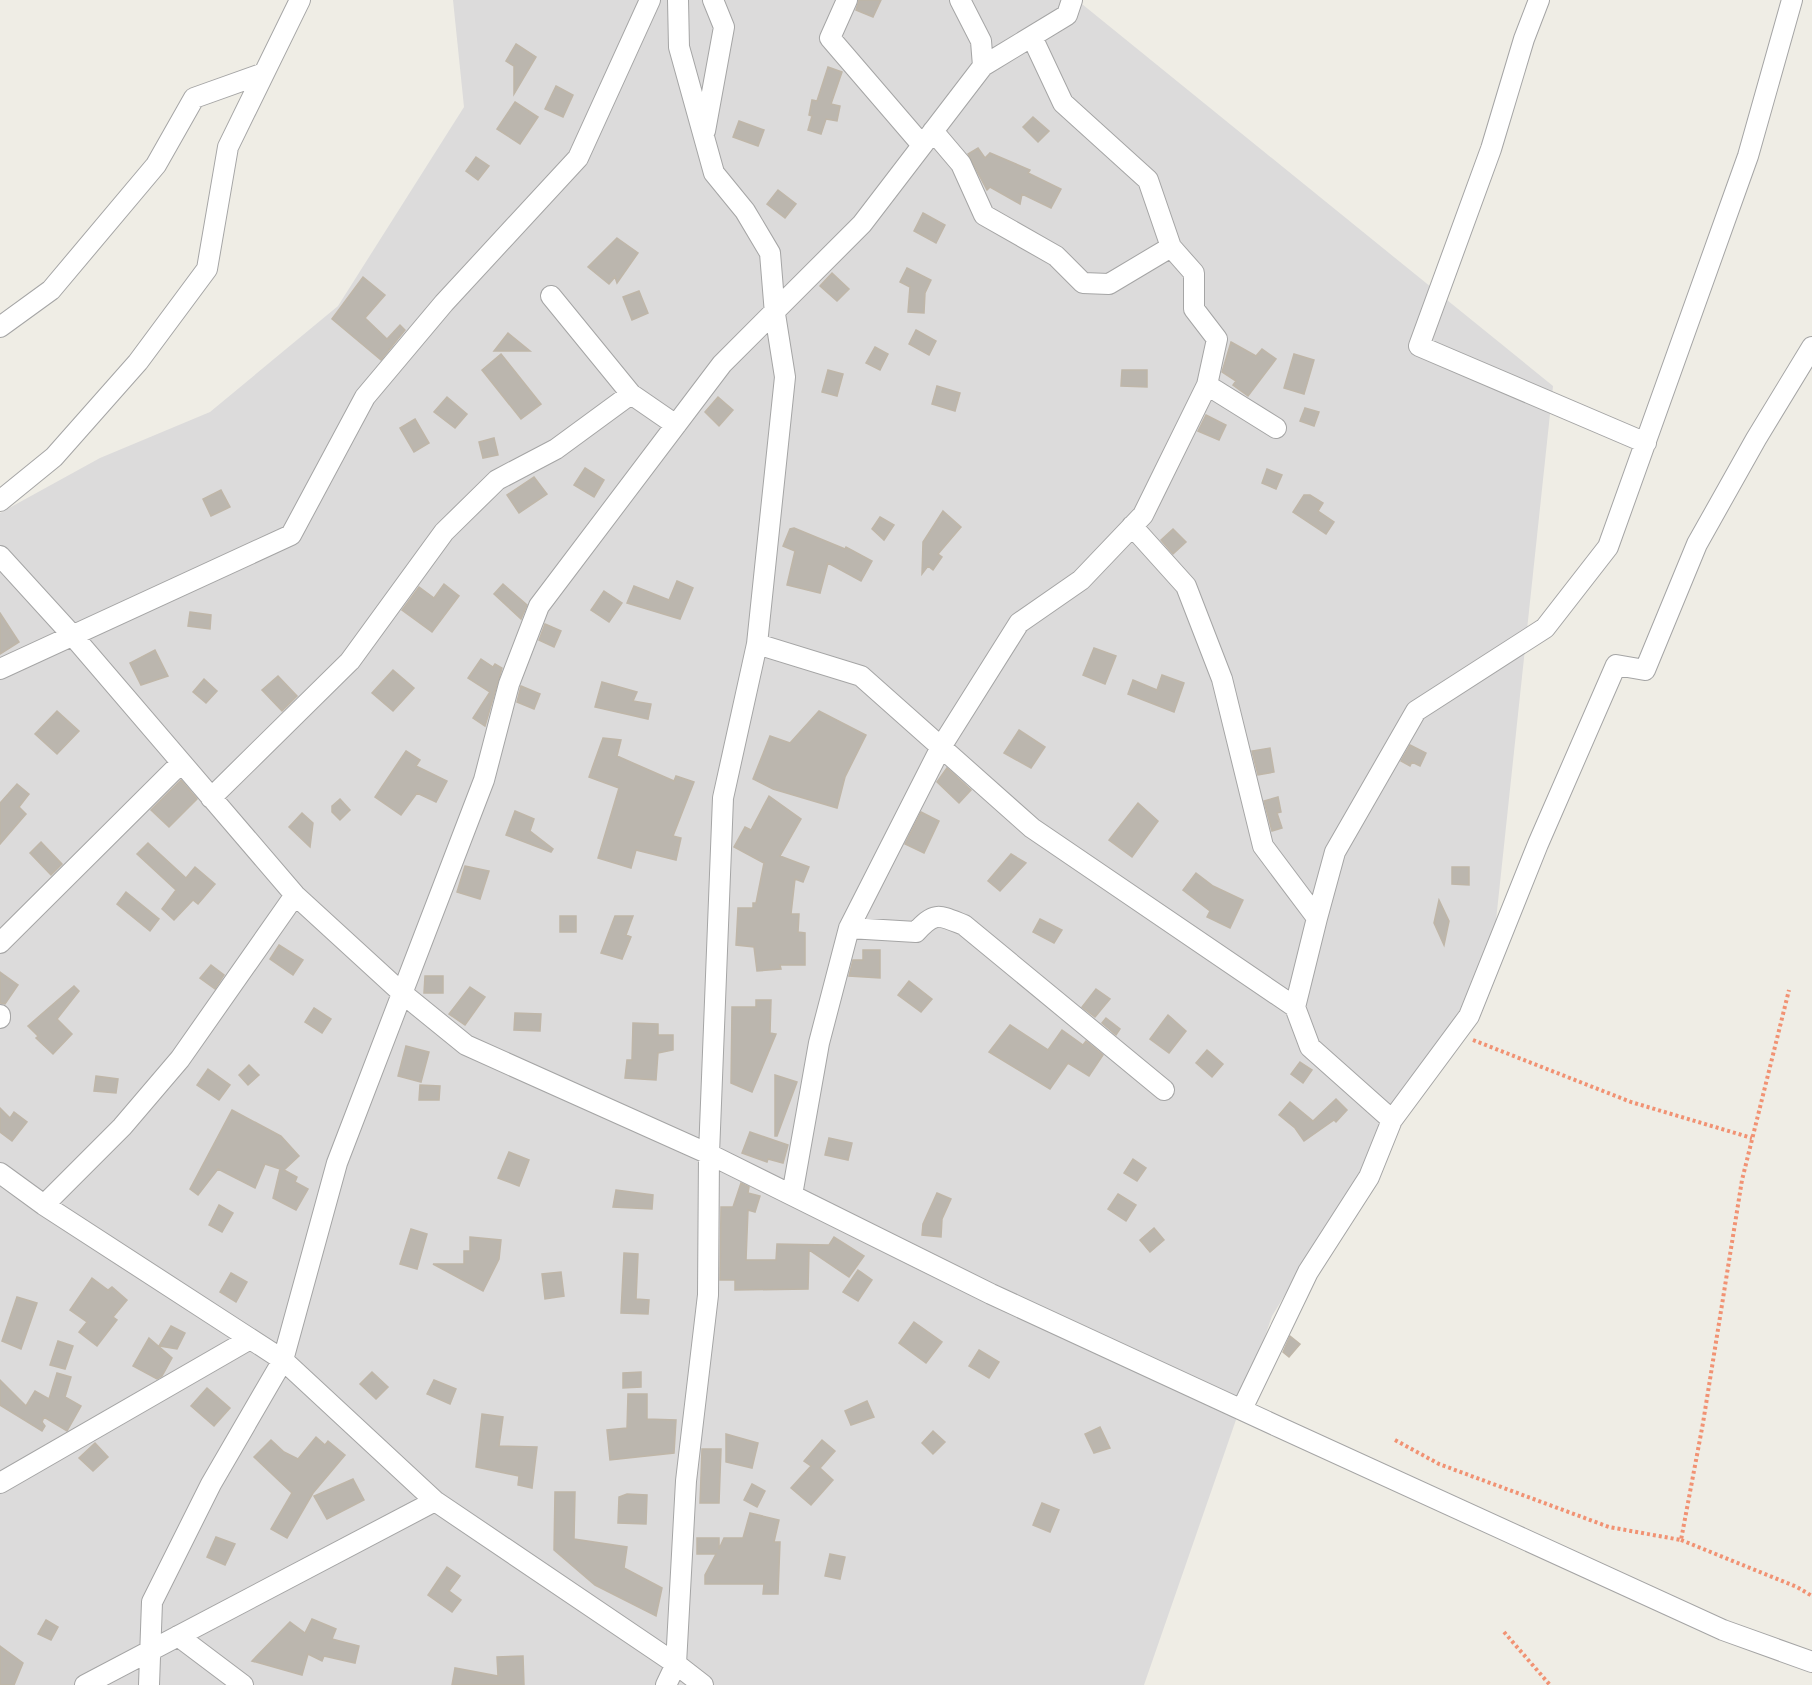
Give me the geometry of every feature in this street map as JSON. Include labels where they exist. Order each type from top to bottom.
[{"type":"street","points":[[0,501],[61,448],[138,362],[207,269],[228,147],[300,0]]},
{"type":"street","points":[[0,669],[291,535],[366,397],[444,303],[578,158],[650,0]]},
{"type":"street","points":[[666,1685],[676,1664],[687,1481],[708,1295],[709,1154],[723,798],[757,645],[785,377],[775,314],[770,253],[745,211],[714,173],[679,47],[678,0]]},
{"type":"street","points":[[704,137],[724,27],[713,0]]},
{"type":"street","points":[[847,0],[830,38],[928,138],[961,164],[984,215],[1056,256],[1083,283],[1109,284],[1171,247]]},
{"type":"street","points":[[960,0],[981,41],[983,66]]},
{"type":"street","points":[[149,1685],[152,1602],[212,1484],[283,1360],[337,1163],[484,780],[509,684],[539,606],[722,364],[775,314],[862,224],[983,66],[1067,15],[1072,0]]},
{"type":"street","points":[[1539,0],[1524,39],[1491,149],[1419,346],[1646,443]]},
{"type":"street","points":[[1392,1120],[1310,1047],[1295,1007],[1335,852],[1416,711],[1545,628],[1608,547],[1748,156],[1792,0]]},
{"type":"street","points":[[792,1195],[819,1043],[849,928],[941,747],[1018,623],[1082,580],[1143,515],[1207,385],[1217,339],[1194,309],[1194,273],[1171,247],[1148,180],[1064,103],[1032,37]]},
{"type":"street","points":[[0,327],[51,290],[156,165],[194,98],[264,73]]},
{"type":"street","points":[[551,296],[630,394],[676,425]]},
{"type":"street","points":[[1242,1409],[1308,1272],[1369,1177],[1392,1120],[1468,1016],[1538,844],[1616,665],[1645,670],[1697,544],[1812,347]]},
{"type":"street","points":[[1207,385],[1276,428]]},
{"type":"street","points":[[212,798],[350,661],[444,532],[497,480],[556,449],[630,394]]},
{"type":"street","points":[[1132,526],[1186,586],[1222,679],[1263,846],[1317,918]]},
{"type":"street","points":[[0,556],[73,636],[295,895],[402,993],[466,1045],[709,1154],[991,1294],[1723,1630],[1812,1662]]},
{"type":"street","points":[[757,645],[861,676],[1032,828],[1295,1007]]},
{"type":"street","points":[[0,943],[182,763]]},
{"type":"street","points":[[44,1205],[122,1127],[180,1059],[295,895]]},
{"type":"street","points":[[849,928],[916,932],[929,918],[940,916],[964,925],[1164,1090]]},
{"type":"street","points":[[0,1173],[44,1205],[283,1360],[435,1501],[676,1664],[703,1685]]},
{"type":"street","points":[[0,1482],[250,1339]]},
{"type":"street","points":[[85,1685],[435,1501]]},
{"type":"street","points":[[178,1636],[243,1685]]},
{"type":"path","points":[[1681,1540],[1703,1423],[1742,1180],[1789,990]]},
{"type":"path","points":[[1455,1034],[1631,1102],[1752,1138]]},
{"type":"path","points":[[1395,1440],[1439,1464],[1609,1527],[1681,1540],[1797,1587],[1812,1596]]},
{"type":"path","points":[[1504,1632],[1550,1685]]},
{"type":"shaded area","points":[[453,0],[1077,0],[1553,386],[1492,958],[1272,1316],[1144,1685],[0,1685],[0,513],[100,458],[210,412],[338,306],[464,107]]},
{"type":"building","points":[[859,0],[881,0],[873,17],[856,10]]},
{"type":"building","points":[[516,44],[536,57],[514,94],[514,66],[506,61]]},
{"type":"building","points":[[828,67],[842,72],[831,104],[840,106],[837,121],[826,119],[821,134],[808,130],[812,116],[809,115],[812,100],[817,101]]},
{"type":"building","points":[[556,86],[573,95],[563,117],[545,109]]},
{"type":"building","points":[[515,102],[538,117],[520,144],[497,129]]},
{"type":"building","points":[[1033,117],[1049,131],[1038,142],[1023,127]]},
{"type":"building","points":[[739,121],[764,130],[758,146],[733,137]]},
{"type":"building","points":[[978,148],[985,158],[990,153],[1030,170],[1028,173],[1061,189],[1051,208],[1022,194],[1020,204],[990,187],[987,190],[968,154]]},
{"type":"building","points":[[476,157],[489,166],[478,180],[466,171]]},
{"type":"building","points":[[778,190],[796,204],[785,218],[767,204]]},
{"type":"building","points":[[923,213],[945,225],[936,243],[914,231]]},
{"type":"building","points":[[617,238],[638,253],[617,283],[615,277],[609,284],[588,267]]},
{"type":"building","points":[[907,268],[931,280],[925,293],[924,313],[908,312],[910,287],[900,282]]},
{"type":"building","points":[[832,273],[849,289],[837,301],[820,286]]},
{"type":"building","points":[[363,277],[385,295],[365,318],[387,339],[400,325],[405,330],[381,360],[332,319]]},
{"type":"building","points":[[639,291],[648,313],[632,320],[623,297]]},
{"type":"building","points":[[916,330],[936,341],[929,355],[909,344]]},
{"type":"building","points":[[508,333],[530,351],[494,351]]},
{"type":"building","points":[[1231,342],[1256,356],[1262,349],[1276,359],[1248,396],[1233,385],[1236,381],[1222,372]]},
{"type":"building","points":[[875,347],[888,354],[880,370],[866,363]]},
{"type":"building","points":[[501,354],[541,404],[521,419],[482,370]]},
{"type":"building","points":[[1294,354],[1314,360],[1304,394],[1284,388]]},
{"type":"building","points":[[828,370],[843,374],[837,396],[822,392]]},
{"type":"building","points":[[1122,370],[1147,370],[1147,387],[1121,386]]},
{"type":"building","points":[[937,386],[960,393],[955,411],[932,404]]},
{"type":"building","points":[[447,397],[467,414],[455,428],[434,412]]},
{"type":"building","points":[[718,397],[733,410],[719,426],[705,412]]},
{"type":"building","points":[[1305,408],[1319,412],[1314,426],[1300,421]]},
{"type":"building","points":[[1206,415],[1226,425],[1219,440],[1198,431]]},
{"type":"building","points":[[415,419],[429,443],[414,452],[400,428]]},
{"type":"building","points":[[494,438],[498,455],[483,458],[479,442]]},
{"type":"building","points":[[585,468],[604,480],[594,497],[574,485]]},
{"type":"building","points":[[1267,469],[1282,475],[1276,489],[1262,483]]},
{"type":"building","points":[[534,477],[547,494],[519,513],[507,495]]},
{"type":"building","points":[[221,490],[230,507],[211,516],[203,499]]},
{"type":"building","points":[[1304,495],[1310,495],[1323,503],[1318,511],[1334,522],[1326,534],[1293,512]]},
{"type":"building","points":[[943,511],[961,527],[938,554],[942,557],[933,570],[928,566],[922,574],[923,542]]},
{"type":"building","points":[[880,517],[894,525],[884,540],[872,529]]},
{"type":"building","points":[[794,528],[845,549],[846,547],[872,561],[861,581],[828,563],[820,593],[787,585],[795,551],[783,546],[790,529]]},
{"type":"building","points":[[1173,529],[1186,542],[1173,554],[1161,540]]},
{"type":"building","points":[[677,581],[693,588],[680,619],[627,603],[634,586],[669,600]]},
{"type":"building","points":[[444,584],[459,596],[432,632],[402,610],[419,587],[434,598]]},
{"type":"building","points":[[503,584],[527,605],[521,619],[494,594]]},
{"type":"building","points":[[604,591],[622,603],[609,622],[591,610]]},
{"type":"building","points":[[190,612],[211,615],[210,629],[188,626]]},
{"type":"building","points":[[0,613],[19,642],[0,654]]},
{"type":"building","points":[[545,624],[561,631],[554,647],[539,640]]},
{"type":"building","points":[[1094,648],[1116,656],[1105,684],[1083,675]]},
{"type":"building","points":[[155,650],[168,676],[141,685],[130,663]]},
{"type":"building","points":[[481,659],[493,667],[495,664],[502,668],[485,726],[473,718],[490,692],[468,678]]},
{"type":"building","points":[[393,670],[414,688],[393,711],[372,693]]},
{"type":"building","points":[[1162,675],[1184,683],[1174,712],[1128,694],[1133,680],[1157,690]]},
{"type":"building","points":[[278,676],[297,696],[282,711],[262,690]]},
{"type":"building","points":[[204,679],[217,691],[206,703],[193,692]]},
{"type":"building","points":[[602,682],[637,692],[633,701],[651,704],[648,719],[595,707]]},
{"type":"building","points":[[521,686],[540,694],[534,709],[517,702]]},
{"type":"building","points":[[57,711],[79,731],[57,754],[35,734]]},
{"type":"building","points":[[819,711],[866,735],[845,777],[837,808],[773,789],[753,779],[770,736],[790,743]]},
{"type":"building","points":[[1019,730],[1045,747],[1031,768],[1004,753]]},
{"type":"building","points":[[603,738],[621,740],[617,756],[674,781],[676,776],[694,782],[673,836],[681,838],[676,860],[636,850],[631,868],[598,858],[619,788],[589,777]]},
{"type":"building","points":[[1410,745],[1426,753],[1420,766],[1412,762],[1410,766],[1401,761]]},
{"type":"building","points":[[1270,748],[1274,772],[1258,775],[1252,751]]},
{"type":"building","points":[[406,751],[420,760],[416,766],[447,781],[436,802],[417,793],[401,815],[375,797]]},
{"type":"building","points":[[947,768],[971,790],[959,803],[937,782]]},
{"type":"building","points":[[181,780],[197,799],[169,827],[151,810]]},
{"type":"building","points":[[17,784],[29,794],[19,807],[26,814],[0,844],[0,803]]},
{"type":"building","points":[[769,796],[801,819],[780,856],[809,867],[803,882],[795,879],[791,914],[799,914],[798,932],[805,933],[805,965],[780,965],[781,969],[757,971],[754,947],[736,945],[738,908],[753,908],[753,903],[756,903],[764,863],[734,847],[745,827],[751,830]]},
{"type":"building","points":[[1278,797],[1281,812],[1277,813],[1282,828],[1272,831],[1264,801]]},
{"type":"building","points":[[340,799],[350,810],[340,820],[332,812],[332,806]]},
{"type":"building","points":[[1138,803],[1158,821],[1132,857],[1109,840]]},
{"type":"building","points":[[515,811],[534,819],[530,831],[553,849],[551,852],[506,835]]},
{"type":"building","points":[[921,812],[939,821],[924,853],[905,844]]},
{"type":"building","points":[[302,813],[313,823],[310,847],[289,827]]},
{"type":"building","points":[[41,842],[62,864],[51,875],[30,853]]},
{"type":"building","points":[[148,843],[186,878],[195,867],[215,884],[198,904],[193,900],[174,920],[162,909],[176,890],[137,854]]},
{"type":"building","points":[[1011,854],[1026,863],[1000,891],[988,881]]},
{"type":"building","points":[[465,866],[489,871],[480,899],[457,892]]},
{"type":"building","points":[[1452,867],[1469,867],[1469,885],[1452,884]]},
{"type":"building","points":[[1196,873],[1213,886],[1243,900],[1230,928],[1207,917],[1210,911],[1183,890]]},
{"type":"building","points":[[126,892],[159,919],[150,931],[117,904]]},
{"type":"building","points":[[1439,900],[1449,921],[1444,945],[1434,923]]},
{"type":"building","points":[[560,916],[576,916],[576,932],[560,932]]},
{"type":"building","points":[[615,916],[633,916],[626,935],[631,937],[622,959],[601,953]]},
{"type":"building","points":[[1040,919],[1062,930],[1054,943],[1033,932]]},
{"type":"building","points":[[279,945],[303,960],[293,975],[270,959]]},
{"type":"building","points":[[863,950],[880,950],[880,978],[849,976],[853,960],[863,960]]},
{"type":"building","points":[[211,965],[224,975],[215,989],[200,978]]},
{"type":"building","points":[[0,972],[18,985],[5,1004],[0,1003]]},
{"type":"building","points":[[425,976],[443,976],[443,993],[424,993]]},
{"type":"building","points":[[909,981],[932,999],[921,1012],[898,995]]},
{"type":"building","points":[[74,986],[79,991],[57,1019],[72,1034],[53,1054],[36,1038],[38,1036],[28,1026]]},
{"type":"building","points":[[470,987],[485,997],[465,1025],[449,1014]]},
{"type":"building","points":[[1096,989],[1110,999],[1095,1017],[1082,1007]]},
{"type":"building","points":[[756,1000],[771,1000],[770,1033],[776,1034],[752,1092],[731,1083],[732,1007],[756,1007]]},
{"type":"building","points":[[314,1008],[331,1019],[322,1033],[305,1022]]},
{"type":"building","points":[[515,1013],[541,1014],[540,1031],[514,1030]]},
{"type":"building","points":[[1168,1015],[1186,1031],[1169,1053],[1150,1039]]},
{"type":"building","points":[[1106,1018],[1120,1029],[1116,1035],[1102,1023]]},
{"type":"building","points":[[633,1023],[658,1024],[658,1035],[673,1035],[673,1050],[658,1053],[656,1080],[625,1078],[627,1060],[632,1060]]},
{"type":"building","points":[[1010,1025],[1048,1050],[1062,1030],[1083,1045],[1086,1041],[1103,1055],[1089,1076],[1068,1063],[1050,1089],[989,1052]]},
{"type":"building","points":[[406,1046],[429,1052],[421,1082],[398,1076]]},
{"type":"building","points":[[1207,1050],[1223,1064],[1212,1077],[1196,1063]]},
{"type":"building","points":[[1300,1062],[1312,1070],[1303,1083],[1291,1074]]},
{"type":"building","points":[[249,1065],[259,1075],[248,1085],[239,1075]]},
{"type":"building","points":[[208,1069],[230,1085],[219,1100],[197,1085]]},
{"type":"building","points":[[775,1075],[797,1082],[777,1136],[775,1136]]},
{"type":"building","points":[[96,1076],[118,1079],[116,1093],[94,1091]]},
{"type":"building","points":[[420,1085],[440,1086],[439,1100],[419,1100]]},
{"type":"building","points":[[1336,1099],[1347,1110],[1336,1122],[1334,1120],[1304,1141],[1295,1128],[1279,1115],[1290,1102],[1313,1121]]},
{"type":"building","points":[[0,1108],[10,1118],[14,1112],[27,1122],[12,1141],[0,1132]]},
{"type":"building","points":[[232,1110],[281,1136],[299,1156],[284,1170],[297,1177],[295,1182],[308,1189],[296,1210],[273,1198],[280,1169],[265,1164],[255,1188],[218,1169],[198,1195],[190,1189]]},
{"type":"building","points":[[750,1132],[788,1145],[783,1163],[768,1159],[767,1162],[742,1153]]},
{"type":"building","points":[[829,1138],[852,1143],[848,1160],[825,1155]]},
{"type":"building","points":[[509,1152],[529,1160],[519,1186],[498,1178]]},
{"type":"building","points":[[1133,1159],[1146,1168],[1137,1181],[1124,1173]]},
{"type":"building","points":[[741,1183],[749,1187],[748,1193],[760,1196],[755,1212],[748,1210],[746,1260],[776,1260],[777,1244],[829,1245],[834,1237],[864,1256],[849,1277],[809,1250],[808,1289],[735,1290],[735,1280],[720,1280],[721,1207],[733,1207]]},
{"type":"building","points":[[616,1190],[653,1195],[652,1209],[613,1207]]},
{"type":"building","points":[[937,1193],[951,1199],[942,1219],[941,1237],[922,1235],[923,1224]]},
{"type":"building","points":[[1118,1194],[1136,1205],[1126,1221],[1108,1209]]},
{"type":"building","points":[[219,1205],[233,1213],[222,1232],[209,1225]]},
{"type":"building","points":[[1154,1228],[1164,1240],[1150,1252],[1140,1240]]},
{"type":"building","points":[[411,1229],[427,1234],[417,1269],[400,1264]]},
{"type":"building","points":[[470,1237],[501,1240],[499,1259],[483,1291],[433,1264],[464,1264],[464,1251],[470,1251]]},
{"type":"building","points":[[624,1253],[638,1254],[636,1299],[649,1300],[648,1314],[621,1313]]},
{"type":"building","points":[[858,1270],[872,1280],[858,1301],[843,1292]]},
{"type":"building","points":[[561,1272],[564,1296],[545,1299],[542,1274]]},
{"type":"building","points":[[231,1273],[247,1282],[236,1302],[220,1292]]},
{"type":"building","points":[[92,1278],[108,1290],[112,1287],[127,1300],[113,1317],[117,1320],[97,1346],[79,1332],[87,1322],[70,1310]]},
{"type":"building","points":[[17,1297],[37,1303],[21,1349],[2,1341]]},
{"type":"building","points":[[914,1322],[942,1342],[926,1363],[899,1343]]},
{"type":"building","points":[[171,1326],[185,1333],[177,1349],[159,1346]]},
{"type":"building","points":[[1290,1336],[1300,1344],[1289,1357],[1283,1352]]},
{"type":"building","points":[[149,1338],[172,1358],[162,1376],[157,1379],[133,1366]]},
{"type":"building","points":[[58,1341],[73,1346],[65,1369],[50,1365]]},
{"type":"building","points":[[979,1350],[999,1362],[989,1378],[969,1366]]},
{"type":"building","points":[[372,1372],[388,1387],[376,1399],[360,1384]]},
{"type":"building","points":[[641,1372],[641,1387],[623,1388],[623,1373]]},
{"type":"building","points":[[57,1373],[71,1377],[65,1397],[81,1406],[67,1431],[44,1417],[42,1422],[45,1426],[42,1431],[0,1405],[0,1380],[26,1406],[35,1391],[49,1399]]},
{"type":"building","points":[[434,1380],[456,1389],[450,1404],[427,1394]]},
{"type":"building","points":[[207,1388],[230,1408],[214,1426],[191,1406]]},
{"type":"building","points":[[628,1394],[647,1394],[647,1419],[676,1420],[674,1453],[610,1460],[607,1430],[627,1428]]},
{"type":"building","points":[[867,1401],[874,1417],[851,1425],[845,1411]]},
{"type":"building","points":[[482,1414],[503,1417],[499,1446],[537,1447],[532,1488],[518,1485],[519,1476],[476,1467]]},
{"type":"building","points":[[1100,1427],[1110,1448],[1094,1453],[1085,1434]]},
{"type":"building","points":[[933,1431],[945,1442],[933,1454],[922,1443]]},
{"type":"building","points":[[726,1434],[758,1443],[752,1468],[726,1462]]},
{"type":"building","points":[[316,1437],[325,1445],[328,1441],[345,1455],[313,1493],[287,1538],[271,1529],[292,1493],[254,1457],[271,1440],[284,1452],[298,1459]]},
{"type":"building","points":[[822,1440],[835,1451],[820,1468],[833,1480],[811,1505],[791,1488],[811,1466],[804,1461]]},
{"type":"building","points":[[95,1443],[108,1457],[93,1471],[79,1458]]},
{"type":"building","points":[[702,1449],[721,1449],[719,1503],[700,1503]]},
{"type":"building","points":[[353,1479],[364,1500],[327,1519],[314,1496]]},
{"type":"building","points":[[752,1484],[765,1491],[757,1507],[744,1500]]},
{"type":"building","points":[[555,1492],[575,1492],[574,1539],[627,1547],[624,1568],[662,1588],[656,1616],[595,1585],[554,1550]]},
{"type":"building","points":[[627,1494],[647,1495],[646,1524],[618,1523],[619,1497]]},
{"type":"building","points":[[1042,1503],[1059,1510],[1050,1532],[1033,1525]]},
{"type":"building","points":[[750,1513],[779,1520],[774,1542],[780,1542],[778,1594],[763,1594],[764,1584],[705,1584],[705,1575],[716,1554],[697,1554],[697,1538],[719,1538],[719,1549],[724,1538],[743,1538]]},
{"type":"building","points":[[216,1537],[235,1544],[225,1565],[207,1557]]},
{"type":"building","points":[[830,1554],[845,1557],[840,1579],[825,1576]]},
{"type":"building","points":[[447,1567],[460,1576],[449,1591],[461,1600],[452,1612],[428,1595]]},
{"type":"building","points":[[312,1619],[336,1629],[332,1639],[359,1646],[355,1663],[324,1656],[322,1661],[308,1654],[302,1675],[252,1661],[290,1622],[305,1633]]},
{"type":"building","points":[[46,1620],[58,1627],[51,1640],[38,1634]]},
{"type":"building","points":[[0,1646],[23,1663],[14,1685],[0,1685]]},
{"type":"building","points":[[523,1656],[524,1685],[452,1685],[455,1668],[498,1676],[497,1657]]}]
